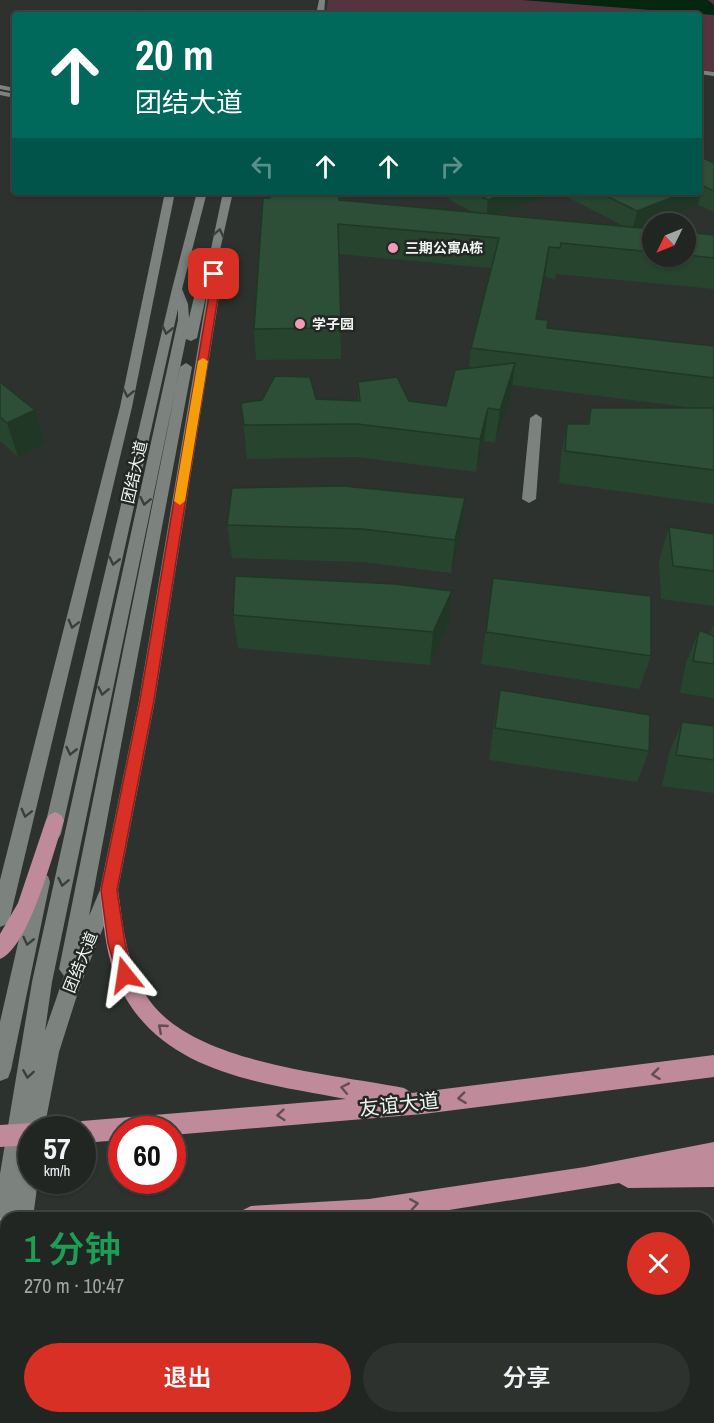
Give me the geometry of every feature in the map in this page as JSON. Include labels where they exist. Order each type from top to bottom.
[{"type":"main road","points":[[0,918],[126,407],[169,195]]},
{"type":"main road","name":"团结大道","points":[[0,1070],[177,289],[201,195]]},
{"type":"main road","name":"团结大道","points":[[36,1116],[48,1052],[69,989],[109,890],[147,700],[215,290],[213,259],[227,195]]},
{"type":"main road","points":[[46,1116],[69,970],[133,629],[201,289],[213,259]]},
{"type":"main road","points":[[5,1212],[42,982],[184,321],[183,304],[177,289]]},
{"type":"main road","points":[[529,499],[536,418]]},
{"type":"main road","points":[[0,950],[18,924],[25,908],[55,820]]},
{"type":"main road","points":[[109,890],[117,943],[125,975],[134,995],[152,1020],[170,1036],[215,1060],[423,1103]]},
{"type":"main road","name":"友谊大道","points":[[96,1131],[423,1103],[714,1066]]},
{"type":"main road","points":[[0,1136],[18,1135]]},
{"type":"main road","points":[[376,1212],[585,1178],[714,1153]]},
{"type":"main road","points":[[585,1178],[714,1176]]},
{"type":"main road","points":[[22,1212],[24,1194]]},
{"type":"main road","points":[[32,1212],[35,1194]]},
{"type":"shaded area","points":[[328,0],[714,0],[714,71],[702,70],[702,12],[326,12]]},
{"type":"shaded area","points":[[522,0],[708,0],[714,5],[714,15],[702,14],[702,12]]},
{"type":"building","points":[[702,157],[714,163],[714,191],[703,186]]},
{"type":"building","points":[[270,195],[339,195],[339,200],[642,228],[642,251],[561,243],[560,248],[549,247],[536,319],[548,320],[547,328],[714,346],[714,378],[471,348],[499,238],[338,224],[341,328],[254,329],[263,198],[270,198]]},
{"type":"building","points":[[479,195],[501,195],[488,200]]},
{"type":"building","points":[[604,195],[678,195],[637,211]]},
{"type":"building","points":[[696,233],[714,235],[714,258],[696,256]]},
{"type":"building","points":[[515,363],[500,410],[488,408],[480,439],[357,424],[244,425],[241,403],[262,400],[275,376],[310,377],[316,399],[360,401],[358,382],[397,377],[409,401],[446,406],[455,370]]},
{"type":"building","points":[[0,382],[35,410],[7,423],[0,417]]},
{"type":"building","points":[[591,408],[714,408],[714,470],[565,451],[567,424],[589,424]]},
{"type":"building","points":[[343,486],[465,498],[455,540],[362,529],[227,525],[232,488]]},
{"type":"building","points":[[669,527],[714,534],[714,571],[673,566]]},
{"type":"building","points":[[235,576],[395,584],[452,591],[433,632],[233,615]]},
{"type":"building","points":[[493,578],[651,596],[651,656],[486,632]]},
{"type":"building","points":[[699,630],[714,636],[714,664],[693,661]]},
{"type":"building","points":[[500,690],[650,715],[649,751],[495,728]]},
{"type":"building","points":[[682,722],[714,726],[714,760],[676,755]]},
{"type":"slow traffic","points":[[180,501],[203,361]]},
{"type":"place","name":"三期公寓A栋","points":[[393,248]]},
{"type":"place","name":"学子园","points":[[300,324]]},
{"type":"route","points":[[125,975],[117,943],[109,890],[147,700],[215,290],[214,274]]}]
